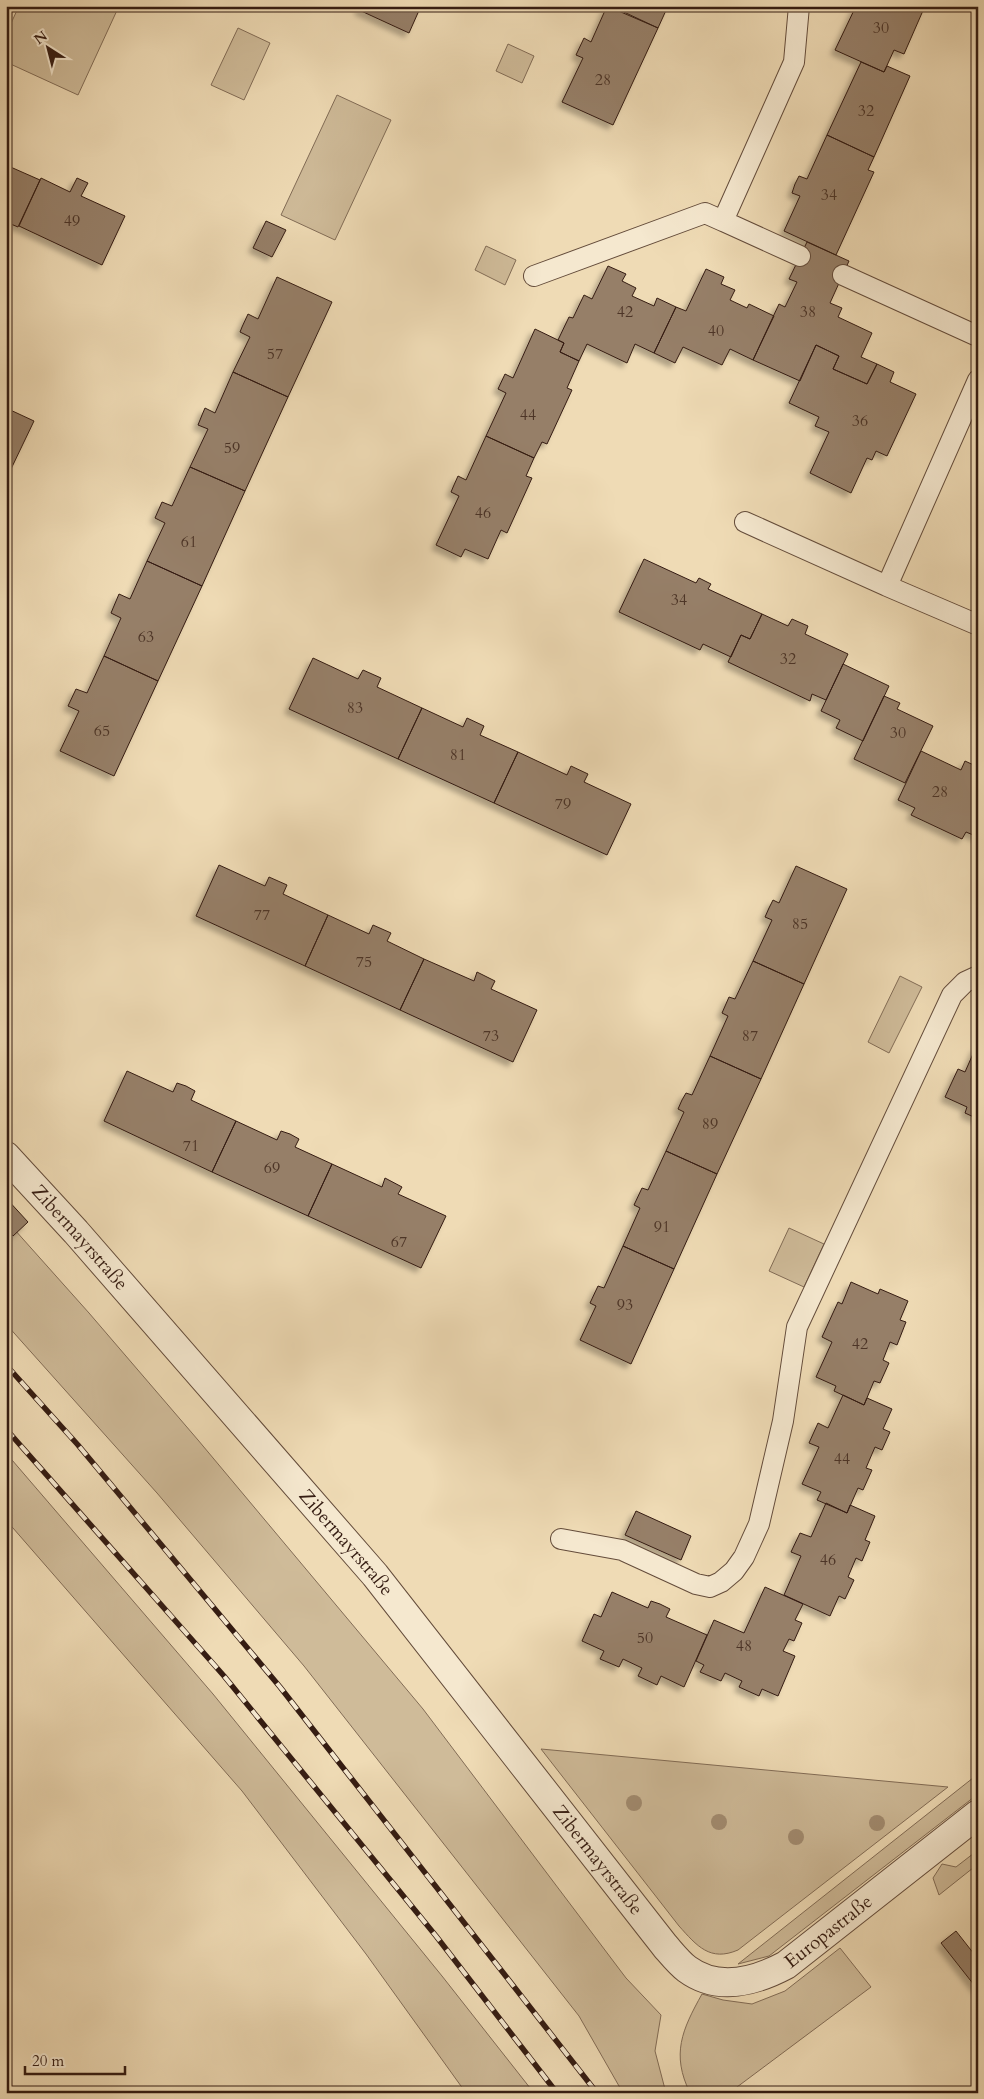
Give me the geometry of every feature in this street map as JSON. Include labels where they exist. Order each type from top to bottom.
[{"type":"street","name":"Zibermayrstraße","points":[[6,1156],[82,1239],[375,1576],[665,1946]]},
{"type":"street","name":"Europastraße","points":[[665,1946],[687,1969],[710,1980],[741,1983],[765,1976],[786,1965],[978,1814]]},
{"type":"lane","points":[[723,221],[794,62],[799,6]]},
{"type":"lane","points":[[534,276],[705,213],[800,256]]},
{"type":"lane","points":[[843,275],[977,333]]},
{"type":"lane","points":[[887,586],[978,380]]},
{"type":"lane","points":[[745,522],[978,626]]},
{"type":"lane","points":[[561,1539],[622,1550],[696,1584],[710,1587],[734,1571],[744,1557],[759,1524],[783,1421],[797,1327],[952,995],[965,982],[978,976]]},
{"type":"shaded area","points":[[19,6],[119,6],[78,95],[6,62],[6,34]]},
{"type":"shaded area","points":[[238,28],[270,43],[244,100],[211,85]]},
{"type":"shaded area","points":[[508,44],[534,56],[522,83],[496,71]]},
{"type":"shaded area","points":[[337,95],[391,120],[335,240],[281,215]]},
{"type":"shaded area","points":[[486,246],[516,260],[505,285],[475,270]]},
{"type":"shaded area","points":[[900,976],[922,987],[889,1053],[868,1042]]},
{"type":"shaded area","points":[[6,1220],[198,1440],[423,1709],[626,1978],[661,2015],[655,2051],[666,2093],[623,2093],[579,2016],[304,1666],[157,1493],[6,1324]]},
{"type":"shaded area","points":[[789,1228],[824,1244],[804,1287],[769,1271]]},
{"type":"shaded area","points":[[6,1453],[213,1694],[442,1976],[534,2093],[466,2093],[366,1954],[242,1791],[6,1520]]},
{"type":"shaded area","points":[[541,1749],[948,1787],[738,1950],[719,1954],[712,1953],[698,1946],[679,1926]]},
{"type":"shaded area","points":[[978,1774],[978,1794],[769,1956],[738,1964]]},
{"type":"shaded area","points":[[978,1850],[978,1864],[939,1895],[933,1878],[942,1864],[956,1867]]},
{"type":"shaded area","points":[[840,1948],[871,1987],[729,2093],[690,2093],[681,2066],[681,2042],[689,2019],[702,1994],[723,2000],[752,2004],[785,1991]]},
{"type":"building","points":[[360,6],[421,6],[409,33],[359,10]]},
{"type":"building","points":[[607,6],[658,28],[613,125],[562,102],[583,58],[576,55],[584,38],[591,42]]},
{"type":"building","points":[[611,6],[668,6],[658,28]]},
{"type":"building","points":[[856,6],[925,6],[904,54],[894,50],[884,72],[835,50]]},
{"type":"building","points":[[861,62],[884,72],[887,66],[910,76],[874,157],[827,135]]},
{"type":"building","points":[[827,135],[874,157],[868,170],[874,172],[836,255],[784,231],[800,196],[792,193],[795,184],[799,176],[807,179]]},
{"type":"building","points":[[6,165],[40,180],[18,227],[6,222]]},
{"type":"building","points":[[41,178],[70,192],[77,178],[88,183],[81,196],[125,216],[102,265],[19,226]]},
{"type":"building","points":[[266,221],[286,230],[272,257],[253,248]]},
{"type":"building","points":[[807,242],[849,261],[830,303],[842,308],[838,317],[872,333],[861,357],[877,364],[867,384],[833,369],[839,356],[816,345],[800,381],[753,360],[779,304],[785,307],[797,282],[789,279]]},
{"type":"building","points":[[608,266],[626,274],[622,281],[636,288],[632,296],[654,306],[657,298],[676,307],[654,353],[635,344],[627,363],[587,344],[579,361],[560,352],[564,343],[558,340],[569,317],[573,318],[584,295],[592,299]]},
{"type":"building","points":[[706,269],[724,277],[721,284],[735,290],[730,300],[747,308],[749,304],[774,316],[753,360],[730,349],[722,365],[683,347],[675,363],[654,353],[676,307],[686,311]]},
{"type":"building","points":[[277,277],[332,302],[288,397],[233,372],[250,337],[240,332],[248,314],[258,319]]},
{"type":"building","points":[[535,329],[564,343],[560,352],[579,361],[567,388],[572,390],[547,444],[542,442],[534,458],[486,436],[506,393],[498,389],[505,374],[513,378]]},
{"type":"building","points":[[816,345],[839,356],[833,369],[867,384],[877,364],[894,372],[890,382],[916,394],[887,456],[876,451],[872,460],[867,458],[851,493],[810,473],[829,432],[815,426],[819,417],[789,403]]},
{"type":"building","points":[[233,372],[288,397],[245,491],[190,467],[208,429],[198,425],[205,408],[215,413]]},
{"type":"building","points":[[6,408],[34,421],[11,469],[6,467]]},
{"type":"building","points":[[486,436],[534,458],[526,476],[532,478],[507,533],[501,530],[488,559],[465,549],[461,557],[436,545],[459,496],[451,492],[458,476],[466,480]]},
{"type":"building","points":[[190,467],[245,491],[202,586],[147,561],[165,523],[155,518],[162,502],[172,506]]},
{"type":"building","points":[[644,559],[696,583],[699,578],[711,584],[708,589],[762,614],[750,639],[741,635],[731,657],[703,644],[700,650],[619,612]]},
{"type":"building","points":[[147,561],[202,586],[158,681],[104,656],[121,618],[111,613],[119,594],[130,599]]},
{"type":"building","points":[[762,614],[788,626],[792,619],[808,626],[805,634],[848,654],[826,700],[812,694],[810,701],[728,662],[741,635],[750,639]]},
{"type":"building","points":[[104,656],[158,681],[114,776],[60,751],[79,711],[68,706],[76,689],[87,693]]},
{"type":"building","points":[[313,658],[358,679],[363,670],[381,678],[377,687],[422,708],[398,759],[289,709]]},
{"type":"building","points":[[843,664],[889,686],[863,741],[836,728],[840,720],[821,711]]},
{"type":"building","points":[[884,696],[900,703],[897,709],[933,726],[905,783],[854,759]]},
{"type":"building","points":[[422,708],[463,727],[467,718],[484,726],[480,735],[518,752],[494,803],[398,759]]},
{"type":"building","points":[[921,751],[961,770],[965,761],[978,767],[975,776],[978,777],[978,837],[966,832],[962,839],[911,815],[915,808],[898,800]]},
{"type":"building","points":[[518,752],[567,775],[571,766],[588,774],[584,782],[631,804],[607,855],[494,803]]},
{"type":"building","points":[[219,865],[265,886],[269,877],[287,885],[283,894],[328,915],[305,966],[196,916]]},
{"type":"building","points":[[796,866],[847,889],[804,984],[753,961],[772,920],[765,917],[769,908],[773,900],[779,903]]},
{"type":"building","points":[[328,915],[369,934],[373,925],[391,933],[387,941],[424,959],[400,1010],[305,966]]},
{"type":"building","points":[[424,959],[474,981],[477,972],[495,981],[491,989],[537,1010],[513,1062],[400,1010]]},
{"type":"building","points":[[753,961],[804,984],[761,1079],[710,1056],[728,1016],[722,1013],[729,997],[735,999]]},
{"type":"building","points":[[976,1047],[978,1048],[978,1119],[965,1113],[967,1107],[945,1097],[958,1069],[965,1072]]},
{"type":"building","points":[[710,1056],[761,1079],[717,1174],[666,1151],[684,1112],[678,1109],[682,1100],[686,1093],[692,1095]]},
{"type":"building","points":[[127,1071],[173,1092],[177,1083],[186,1086],[195,1091],[191,1100],[236,1121],[212,1172],[104,1121]]},
{"type":"building","points":[[236,1121],[277,1140],[281,1131],[290,1134],[299,1139],[295,1147],[332,1164],[308,1216],[212,1172]]},
{"type":"building","points":[[666,1151],[717,1174],[674,1269],[623,1246],[640,1208],[634,1205],[642,1188],[648,1190]]},
{"type":"building","points":[[332,1164],[382,1187],[385,1178],[402,1187],[398,1194],[446,1216],[421,1268],[308,1216]]},
{"type":"building","points":[[6,1198],[28,1222],[13,1236],[6,1228]]},
{"type":"building","points":[[623,1246],[674,1269],[631,1364],[580,1340],[596,1306],[590,1303],[598,1286],[604,1288]]},
{"type":"building","points":[[851,1282],[878,1294],[880,1289],[908,1301],[900,1320],[906,1322],[897,1345],[890,1342],[883,1360],[889,1363],[880,1383],[874,1381],[864,1405],[834,1391],[836,1386],[816,1377],[832,1342],[822,1337],[838,1302],[842,1304]]},
{"type":"building","points":[[843,1395],[864,1405],[867,1398],[892,1409],[883,1429],[890,1432],[882,1450],[875,1447],[866,1468],[872,1470],[863,1490],[858,1488],[847,1513],[817,1500],[821,1492],[802,1484],[819,1447],[809,1443],[818,1423],[828,1428]]},
{"type":"building","points":[[826,1503],[847,1513],[850,1505],[875,1516],[865,1540],[870,1542],[862,1561],[856,1558],[848,1577],[854,1580],[845,1599],[839,1596],[830,1616],[784,1595],[801,1556],[791,1552],[800,1533],[811,1537]]},
{"type":"building","points":[[636,1511],[691,1536],[681,1560],[625,1535]]},
{"type":"building","points":[[765,1587],[803,1604],[795,1620],[802,1623],[794,1641],[789,1639],[783,1651],[795,1656],[778,1696],[762,1689],[759,1696],[739,1687],[742,1681],[725,1673],[721,1681],[700,1672],[704,1665],[696,1661],[714,1620],[744,1633]]},
{"type":"building","points":[[612,1592],[648,1608],[651,1601],[660,1604],[670,1609],[666,1617],[707,1635],[684,1687],[661,1676],[657,1685],[638,1676],[642,1668],[623,1659],[619,1667],[600,1659],[604,1651],[582,1641],[594,1614],[601,1617]]},
{"type":"building","points":[[956,1931],[978,1959],[978,1990],[941,1943]]},
{"type":"railway","points":[[6,1365],[78,1445],[280,1687],[597,2093]]},
{"type":"railway","points":[[6,1429],[224,1676],[436,1936],[557,2093]]}]
